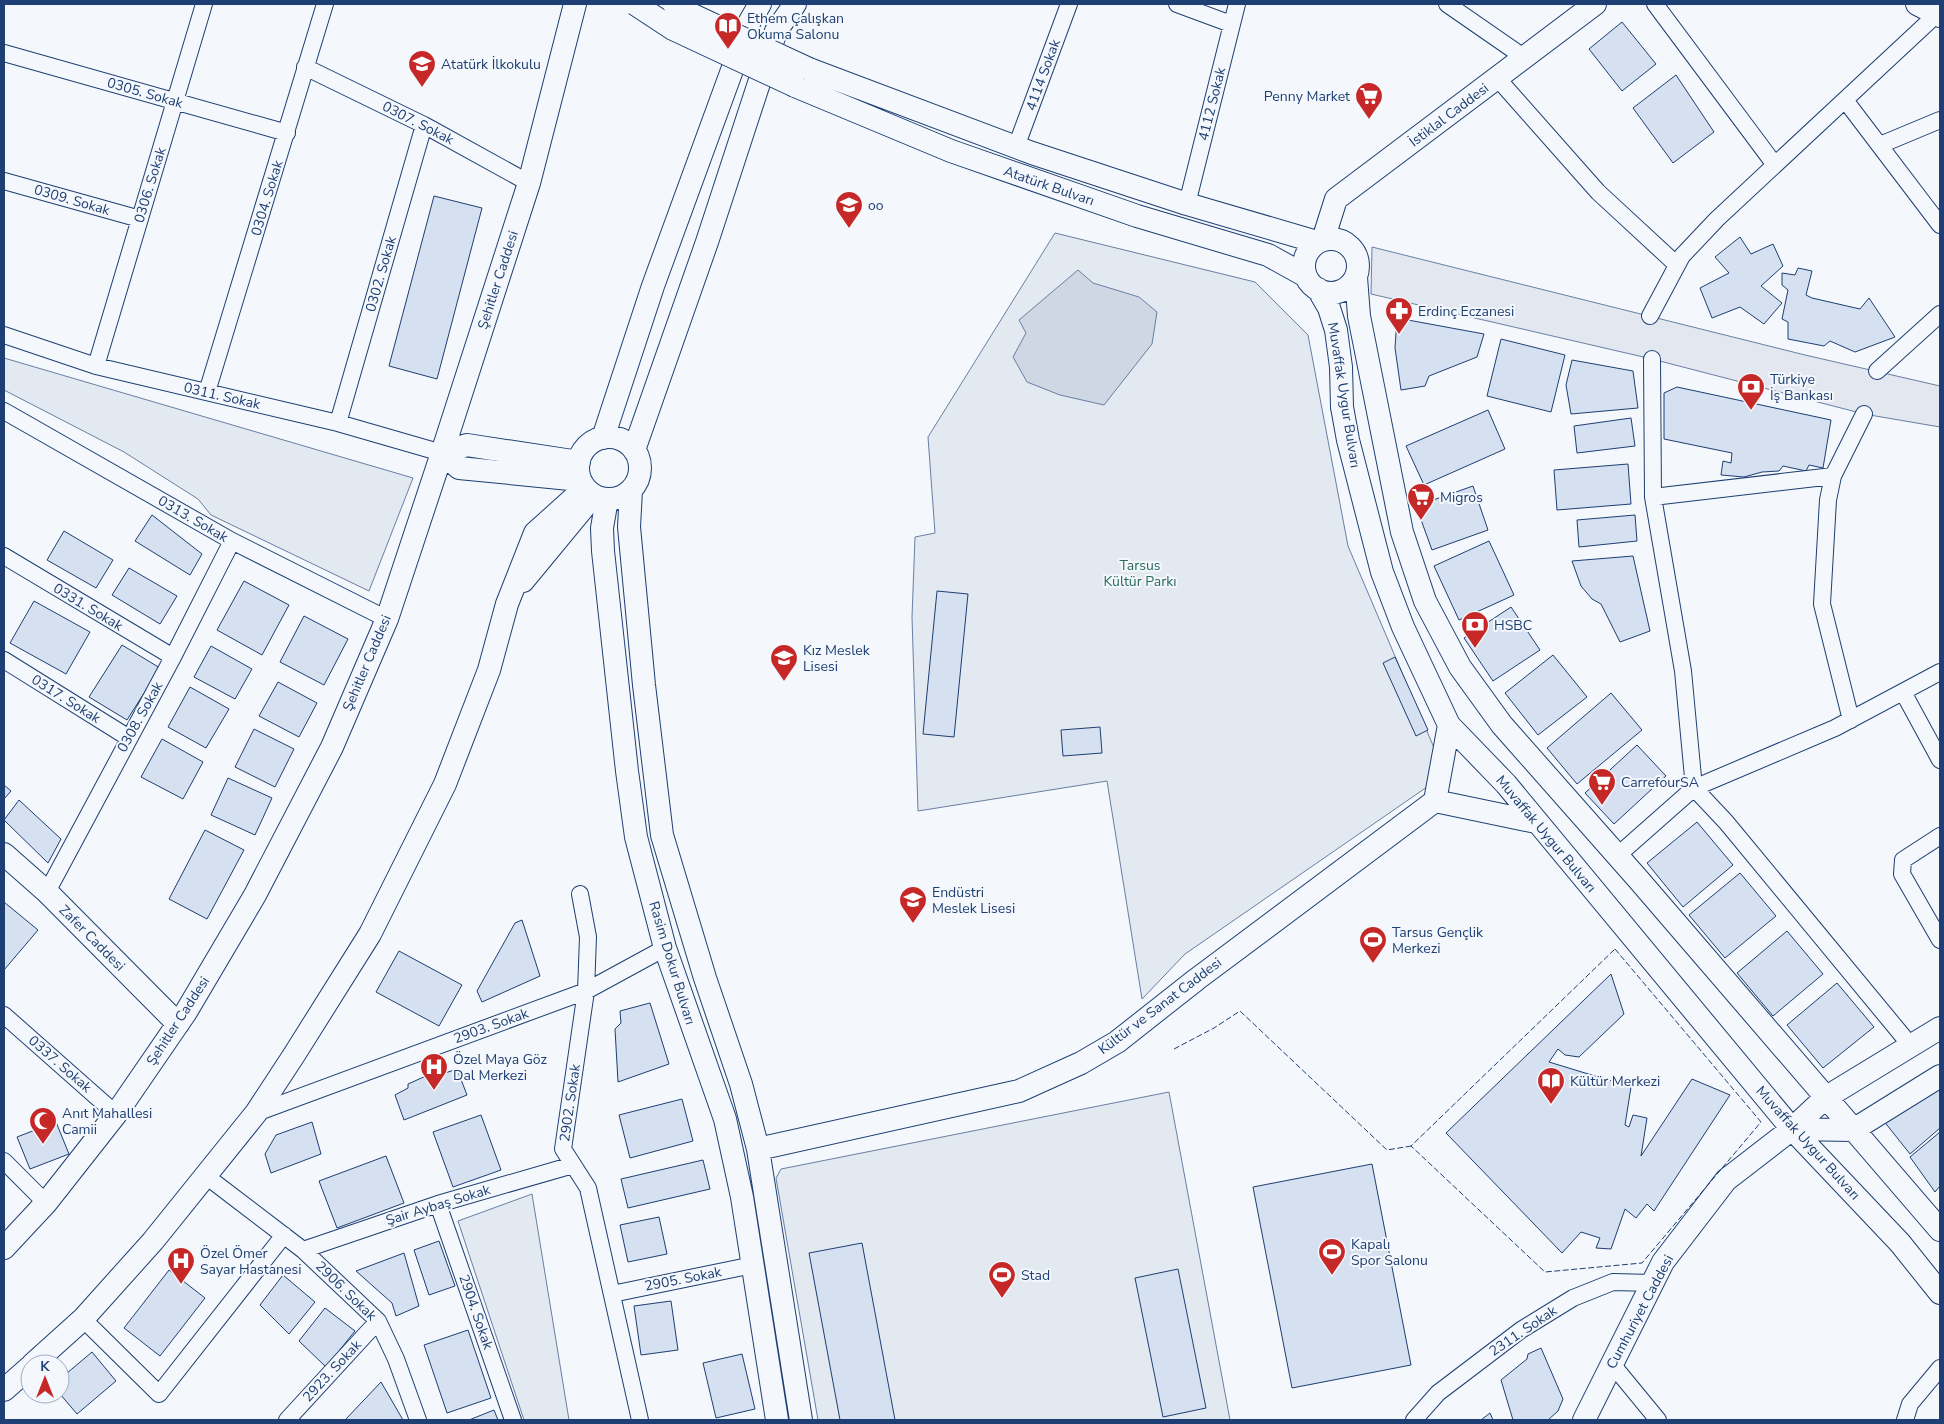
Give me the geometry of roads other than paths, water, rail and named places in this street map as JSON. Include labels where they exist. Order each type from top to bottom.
[{"type":"main road","name":"Şehitler Caddesi","points":[[4,1248],[46,1204],[116,1114],[178,1024],[255,895],[327,756],[387,619],[442,453],[529,183],[575,4]]},
{"type":"main road","points":[[635,4],[673,29],[802,78]]},
{"type":"main road","points":[[674,4],[802,78]]},
{"type":"main road","points":[[634,450],[707,242],[776,31],[795,4]]},
{"type":"main road","name":"İstiklal Caddesi","points":[[1320,241],[1336,199],[1498,79],[1595,4]]},
{"type":"main road","points":[[1917,4],[1939,15]]},
{"type":"main road","points":[[603,438],[653,286],[755,12]]},
{"type":"main road","name":"Atatürk Bulvarı","points":[[802,78],[1187,204],[1320,241]]},
{"type":"main road","name":"Atatürk Bulvarı","points":[[802,78],[951,151],[1137,216],[1268,255],[1312,283]]},
{"type":"main road","points":[[1331,238],[1340,240],[1355,251],[1359,268],[1351,285],[1344,290],[1335,293],[1326,292],[1312,283],[1304,269],[1307,254],[1320,241],[1331,238]]},
{"type":"main road","name":"Muvaffak Uygur Bulvarı","points":[[1356,277],[1359,316],[1402,532],[1425,601],[1460,667],[1502,725],[1940,1230]]},
{"type":"main road","name":"Muvaffak Uygur Bulvarı","points":[[1312,283],[1329,308],[1336,330],[1341,367],[1342,407],[1348,440],[1382,572],[1404,627],[1449,725],[1506,784],[1792,1129],[1900,1243],[1940,1293]]},
{"type":"main road","points":[[589,485],[581,455],[590,444],[603,438],[620,440],[634,450],[638,458],[639,475],[631,490],[629,527],[644,685],[662,835],[705,978],[741,1084],[758,1149],[802,1420]]},
{"type":"main road","points":[[442,453],[459,468],[589,485],[616,498],[631,490]]},
{"type":"main road","points":[[44,1354],[83,1319],[153,1242],[256,1113],[370,934],[445,784],[490,670],[507,604],[535,533],[589,485]]},
{"type":"main road","name":"Rasim Dokur Bulvarı","points":[[589,485],[602,528],[627,772],[636,837],[665,948],[725,1119],[742,1197],[776,1420]]},
{"type":"main road","points":[[1449,725],[1435,801],[1536,822]]},
{"type":"main road","name":"Kültür ve Sanat Caddesi","points":[[758,1149],[1019,1091],[1081,1063],[1117,1042],[1197,979],[1435,801]]},
{"type":"main road","name":"Zafer Caddesi","points":[[4,854],[47,892],[178,1024]]},
{"type":"main road","name":"Cumhuriyet Caddesi","points":[[1584,1420],[1663,1262],[1726,1180],[1792,1129],[1825,1098],[1940,1028]]},
{"type":"main road","points":[[1792,1129],[1853,1130],[1940,1076]]},
{"type":"main road","points":[[4,1390],[20,1376]]},
{"type":"street","name":"0306. Sokak","points":[[96,366],[204,4]]},
{"type":"street","name":"0304. Sokak","points":[[206,392],[325,4]]},
{"type":"street","name":"4114 Sokak","points":[[1016,147],[1069,4]]},
{"type":"street","points":[[1176,4],[1231,24]]},
{"type":"street","name":"4112 Sokak","points":[[1187,204],[1237,4]]},
{"type":"street","points":[[1447,4],[1525,58]]},
{"type":"street","points":[[1655,4],[1775,165]]},
{"type":"street","points":[[1650,316],[1682,256],[1717,219],[1939,15]]},
{"type":"street","name":"0305. Sokak","points":[[4,52],[287,133]]},
{"type":"street","name":"0307. Sokak","points":[[305,67],[424,125],[529,183]]},
{"type":"street","points":[[1498,79],[1598,192],[1677,265]]},
{"type":"street","points":[[1846,100],[1940,225]]},
{"type":"street","points":[[1880,145],[1940,120]]},
{"type":"street","name":"0302. Sokak","points":[[338,423],[424,125]]},
{"type":"street","name":"0309. Sokak","points":[[4,181],[140,219]]},
{"type":"street","points":[[1877,372],[1940,314]]},
{"type":"street","name":"0311. Sokak","points":[[4,334],[96,366],[338,423],[442,453]]},
{"type":"street","points":[[1652,359],[1653,496],[1683,671],[1694,788],[1732,829],[1911,1046]]},
{"type":"street","name":"0313. Sokak","points":[[4,411],[232,541],[387,619]]},
{"type":"street","points":[[1851,720],[1822,604],[1828,500],[1833,476],[1864,414]]},
{"type":"street","points":[[1653,496],[1833,476]]},
{"type":"street","name":"0308. Sokak","points":[[47,892],[173,657],[232,541]]},
{"type":"street","name":"0331. Sokak","points":[[4,556],[173,657]]},
{"type":"street","name":"0317. Sokak","points":[[4,660],[129,738]]},
{"type":"street","points":[[1617,856],[1694,788],[1835,728],[1940,672]]},
{"type":"street","points":[[1903,692],[1940,760]]},
{"type":"street","points":[[1940,836],[1903,860],[1902,874],[1940,940]]},
{"type":"street","name":"2902. Sokak","points":[[580,894],[588,937],[586,991],[563,1149],[588,1188],[640,1420]]},
{"type":"street","name":"2903. Sokak","points":[[256,1113],[586,991],[665,948]]},
{"type":"street","name":"0337. Sokak","points":[[4,1015],[116,1114]]},
{"type":"street","points":[[4,1161],[46,1204]]},
{"type":"street","name":"Şair Aybaş Sokak","points":[[303,1250],[438,1204],[574,1165]]},
{"type":"street","name":"2906. Sokak","points":[[206,1176],[303,1250],[378,1321],[396,1359],[418,1420]]},
{"type":"street","name":"2904. Sokak","points":[[438,1204],[513,1420]]},
{"type":"street","points":[[83,1319],[159,1394],[284,1235]]},
{"type":"street","name":"2905. Sokak","points":[[612,1294],[753,1265]]},
{"type":"street","name":"2311. Sokak","points":[[1414,1420],[1438,1393],[1521,1330],[1573,1298],[1613,1282],[1652,1283]]},
{"type":"street","name":"2923. Sokak","points":[[287,1420],[378,1321]]},
{"type":"street","points":[[1612,1364],[1658,1420]]},
{"type":"street","points":[[1905,1420],[1910,1404],[1940,1368]]},
{"type":"place","name":"Ethem Çalışkan Okuma Salonu","points":[[728,50]]},
{"type":"place","name":"Atatürk İlkokulu","points":[[422,88]]},
{"type":"place","name":"Penny Market","points":[[1369,120]]},
{"type":"place","name":"oo","points":[[849,229]]},
{"type":"place","name":"Erdinç Eczanesi","points":[[1399,335]]},
{"type":"place","name":"Türkiye İş Bankası","points":[[1751,411]]},
{"type":"place","name":"Migros","points":[[1421,521]]},
{"type":"place","name":"HSBC","points":[[1475,649]]},
{"type":"place","name":"Kız Meslek Lisesi","points":[[784,682]]},
{"type":"place","name":"CarrefourSA","points":[[1602,806]]},
{"type":"place","name":"Endüstri Meslek Lisesi","points":[[913,924]]},
{"type":"place","name":"Tarsus Gençlik Merkezi","points":[[1373,964]]},
{"type":"place","name":"Özel Maya Göz Dal Merkezi","points":[[434,1091]]},
{"type":"place","name":"Kültür Merkezi","points":[[1551,1105]]},
{"type":"place","name":"Anıt Mahallesi Camii","points":[[43,1145]]},
{"type":"place","name":"Kapalı Spor Salonu","points":[[1332,1276]]},
{"type":"place","name":"Özel Ömer Sayar Hastanesi","points":[[181,1285]]},
{"type":"place","name":"Stad","points":[[1002,1299]]},
{"type":"park label","name":"Tarsus Kültür Parkı","points":[[1140,574]]}]
